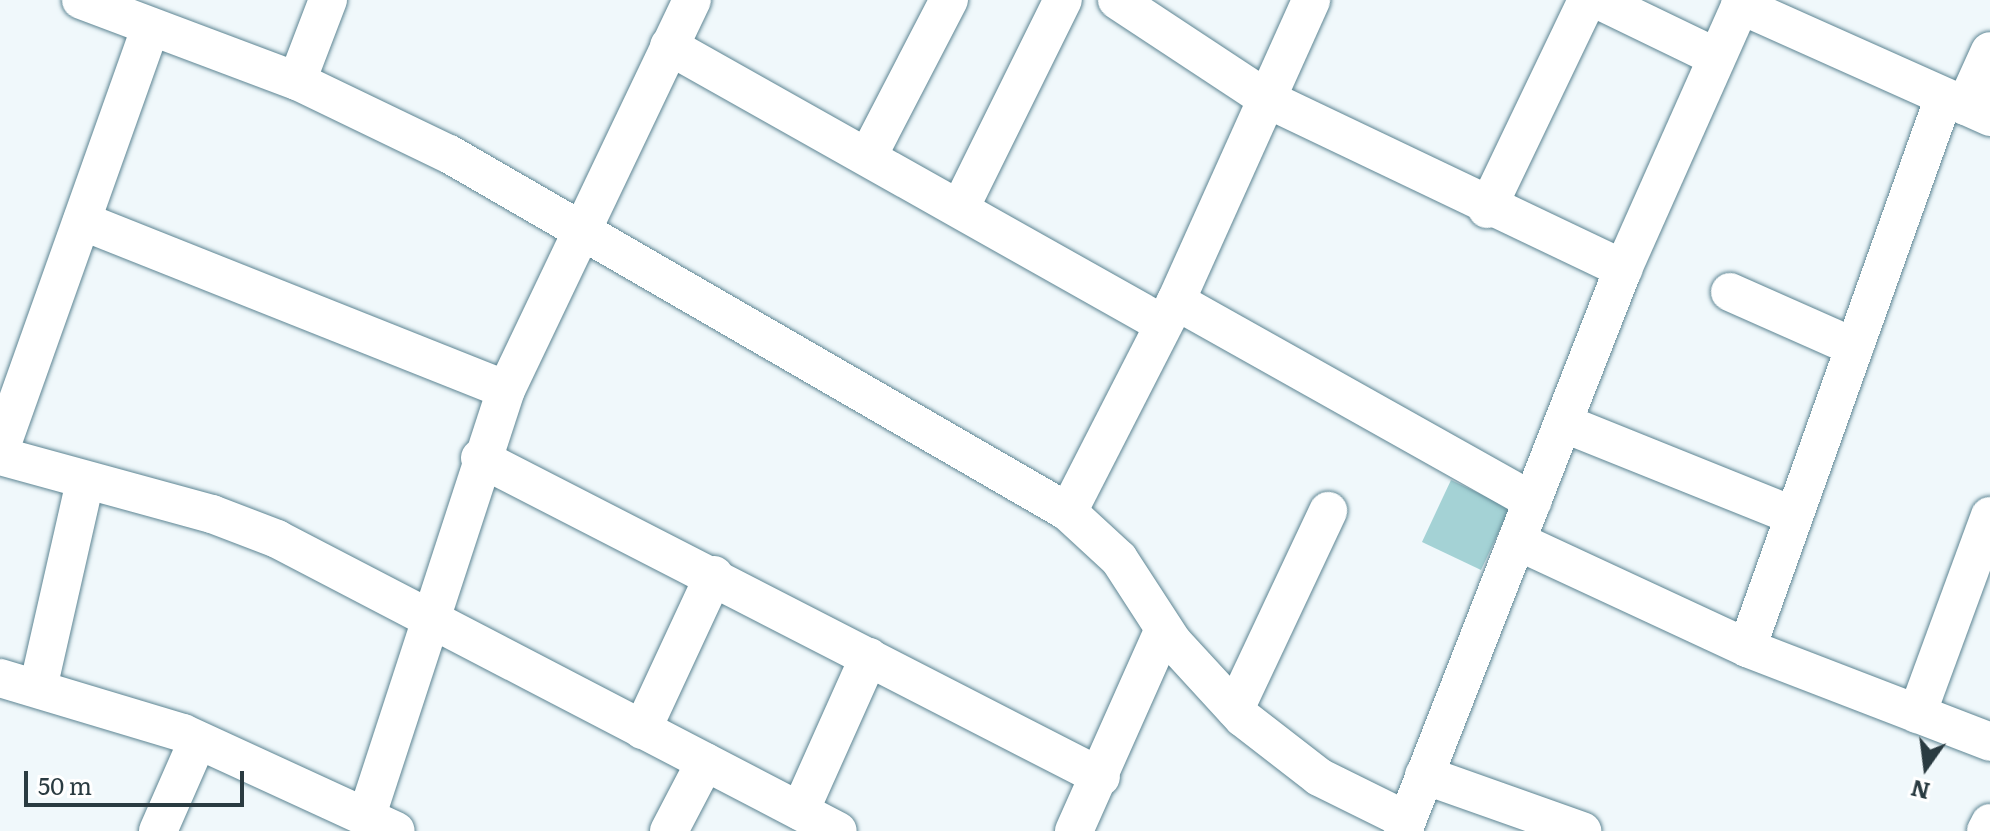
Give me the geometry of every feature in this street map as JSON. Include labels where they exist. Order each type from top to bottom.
[{"type":"street","points":[[297,81],[328,0]]},
{"type":"street","points":[[0,678],[39,684],[198,740],[382,823],[429,617],[480,458],[506,390],[580,230],[692,0]]},
{"type":"street","points":[[868,156],[949,0]]},
{"type":"street","points":[[960,208],[1063,0]]},
{"type":"street","points":[[1117,0],[1267,99],[1487,209],[1623,269]]},
{"type":"street","points":[[1068,512],[1170,313],[1311,0]]},
{"type":"street","points":[[1487,209],[1587,0]]},
{"type":"street","points":[[1598,0],[1714,56]]},
{"type":"street","points":[[92,2],[297,81],[449,154],[1068,512],[1119,559],[1164,629],[1235,709],[1319,777],[1404,826],[1623,269],[1714,56],[1742,3],[1966,107]]},
{"type":"street","points":[[151,27],[0,453],[85,481],[248,527],[429,617],[838,831]]},
{"type":"street","points":[[669,46],[960,208],[1533,501]]},
{"type":"street","points":[[1747,648],[1854,347],[1990,51]]},
{"type":"street","points":[[82,221],[506,390]]},
{"type":"street","points":[[1730,292],[1854,347]]},
{"type":"street","points":[[1563,423],[1794,516]]},
{"type":"street","points":[[480,458],[714,575],[1101,777]]},
{"type":"street","points":[[39,684],[85,481]]},
{"type":"street","points":[[1235,709],[1328,511]]},
{"type":"street","points":[[1917,714],[1990,516]]},
{"type":"street","points":[[1517,541],[1747,648],[1990,742]]},
{"type":"street","points":[[642,730],[714,575]]},
{"type":"street","points":[[1074,831],[1101,777],[1164,629]]},
{"type":"street","points":[[800,811],[869,657]]},
{"type":"street","points":[[158,831],[198,740]]},
{"type":"street","points":[[669,831],[705,762]]},
{"type":"street","points":[[1424,775],[1582,831]]},
{"type":"street","points":[[1986,831],[1990,823]]},
{"type":"building","points":[[1451,480],[1510,508],[1481,570],[1422,542]]}]
